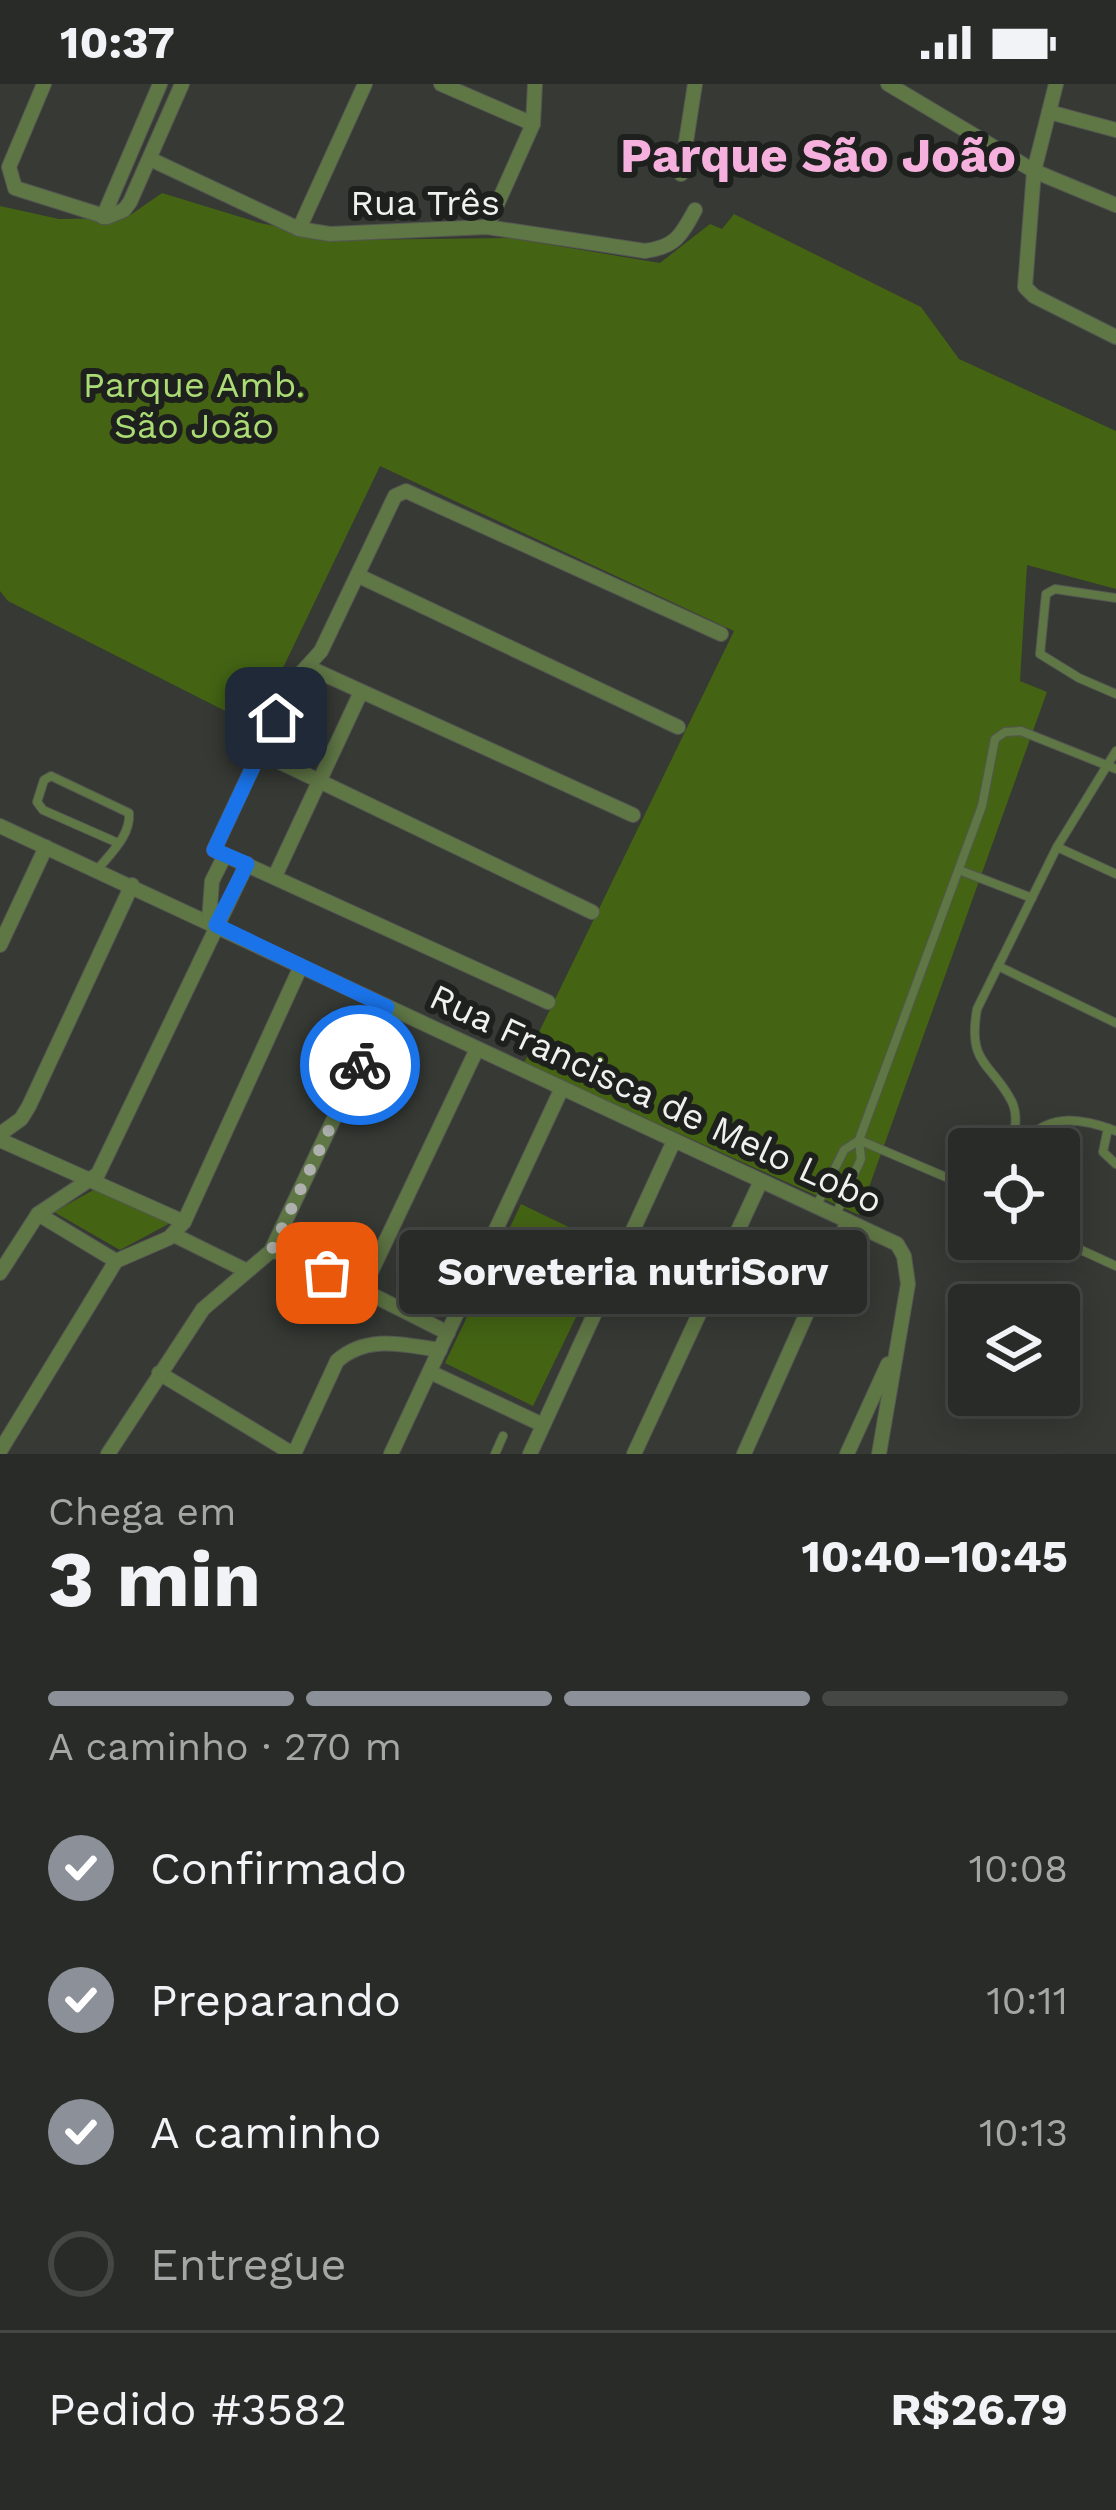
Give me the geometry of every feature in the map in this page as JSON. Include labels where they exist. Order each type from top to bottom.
[{"type":"street","points":[[44,84],[9,167],[10,177],[15,188],[103,217],[115,215],[130,202],[182,84]]},
{"type":"street","points":[[103,217],[160,84]]},
{"type":"street","points":[[299,229],[364,84]]},
{"type":"street","points":[[441,84],[532,124]]},
{"type":"street","points":[[487,227],[532,124],[535,84]]},
{"type":"street","points":[[681,174],[695,84]]},
{"type":"street","points":[[888,84],[1034,171],[1116,205]]},
{"type":"street","points":[[1055,84],[1034,171],[1025,287],[1116,337]]},
{"type":"street","points":[[1049,112],[1116,130]]},
{"type":"street","name":"Rua Três","points":[[150,159],[299,229],[330,234],[487,227],[646,251],[669,248],[681,238],[695,210]]},
{"type":"street","points":[[548,1002],[214,850],[292,683],[321,651],[395,496],[411,491],[721,634]]},
{"type":"street","points":[[359,576],[678,727]]},
{"type":"street","points":[[308,667],[633,815]]},
{"type":"street","points":[[275,875],[361,692]]},
{"type":"street","points":[[261,753],[592,912]]},
{"type":"street","name":"Rua Francisca de Melo Lobo","points":[[0,826],[897,1244],[908,1284],[879,1454]]},
{"type":"street","points":[[0,945],[46,847]]},
{"type":"street","points":[[212,923],[212,881],[225,855]]},
{"type":"street","points":[[0,1273],[38,1214],[98,1174],[212,923],[247,864]]},
{"type":"street","points":[[132,885],[29,1106],[2,1132],[89,1182],[184,1222]]},
{"type":"street","points":[[0,1451],[116,1261],[174,1235],[184,1222],[302,966]]},
{"type":"street","points":[[108,1454],[202,1309],[271,1251],[387,1007]]},
{"type":"street","points":[[362,1291],[477,1049]]},
{"type":"street","points":[[392,1454],[562,1088]]},
{"type":"street","points":[[532,1453],[673,1143]]},
{"type":"street","points":[[634,1454],[760,1183]]},
{"type":"street","points":[[38,1214],[116,1261]]},
{"type":"street","points":[[744,1454],[842,1218]]},
{"type":"street","points":[[174,1235],[245,1270]]},
{"type":"street","points":[[271,1251],[293,1255],[448,1333]]},
{"type":"street","points":[[160,1372],[294,1454],[337,1361],[346,1353],[388,1342],[440,1350]]},
{"type":"street","points":[[847,1454],[898,1343]]},
{"type":"street","points":[[430,1372],[543,1425]]},
{"type":"lane","points":[[1116,598],[1055,589],[1046,594],[1040,654],[1079,679],[1116,694]]},
{"type":"lane","points":[[842,1218],[861,1159],[859,1140],[982,806],[995,739],[1005,732],[1022,731],[1111,767]]},
{"type":"lane","points":[[1015,1128],[1013,1103],[988,1072],[973,1030],[977,1009],[1057,847],[1111,767],[1116,751]]},
{"type":"lane","points":[[98,870],[118,843],[130,820],[125,809],[51,776],[44,780],[37,802],[43,810],[118,843]]},
{"type":"lane","points":[[1057,847],[1116,874]]},
{"type":"lane","points":[[959,870],[1032,898]]},
{"type":"lane","points":[[998,966],[1116,1023]]},
{"type":"lane","points":[[1038,1128],[1060,1119],[1112,1130],[1102,1152],[1116,1163]]},
{"type":"lane","points":[[859,1140],[948,1178]]},
{"type":"lane","points":[[816,1207],[844,1150],[859,1140]]},
{"type":"lane","points":[[1080,1250],[1116,1266]]},
{"type":"lane","points":[[495,1454],[503,1436]]},
{"type":"green space","name":"Parque Amb. São João","points":[[162,193],[260,223],[343,240],[510,238],[660,263],[710,224],[722,229],[734,214],[921,307],[959,359],[1116,431],[1116,589],[1027,565],[1020,681],[1047,692],[859,1215],[524,1063],[734,631],[380,466],[255,726],[8,601],[0,591],[0,206],[59,219],[126,218]]},
{"type":"green space","points":[[97,1188],[174,1221],[120,1250],[54,1212]]},
{"type":"green space","points":[[521,1204],[610,1247],[533,1406],[445,1363]]},
{"type":"way so far","points":[[327,1273],[282,1251],[271,1251],[360,1065]]},
{"type":"place","name":"Sorveteria nutriSorv","points":[[327,1273]]},
{"type":"district","name":"Parque São João","points":[[818,155]]},
{"type":"route","points":[[276,718],[214,850],[247,864],[216,925],[387,1007],[360,1065]]}]
